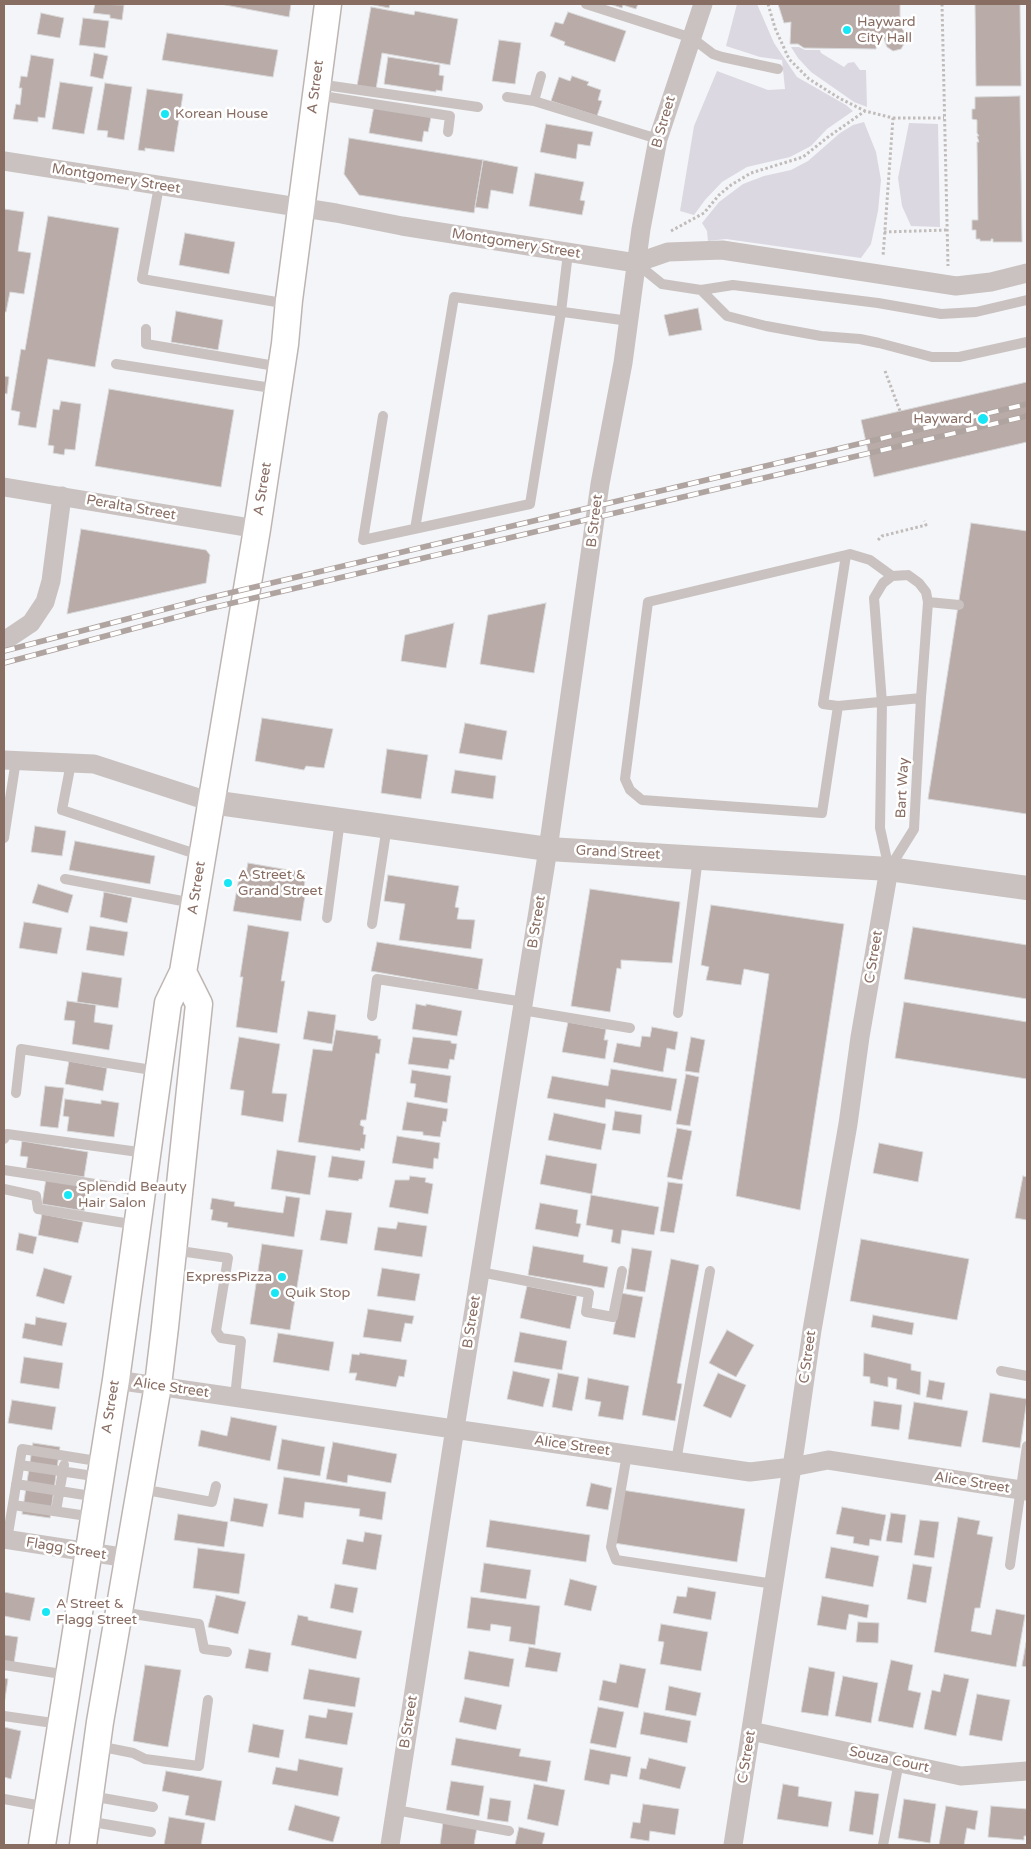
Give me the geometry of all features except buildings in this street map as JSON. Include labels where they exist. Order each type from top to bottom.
[{"type":"main road","name":"A Street","points":[[42,1845],[116,1380],[168,1002],[183,972],[257,529],[280,378],[328,4]]},
{"type":"main road","points":[[86,1821],[158,1385],[198,1004],[183,972]]},
{"type":"street","name":"B Street","points":[[390,1845],[548,849],[600,484],[620,382],[636,263],[658,138],[702,4]]},
{"type":"street","name":"Montgomery Street","points":[[4,161],[336,213],[402,226],[636,263],[668,252],[722,250],[956,286],[991,282],[1027,273]]},
{"type":"street","name":"Peralta Street","points":[[4,487],[257,529]]},
{"type":"street","points":[[4,640],[31,623],[45,602],[51,581],[62,496]]},
{"type":"street","points":[[10,760],[94,764],[211,802]]},
{"type":"street","name":"Grand Street","points":[[211,802],[548,849],[889,869],[1027,888]]},
{"type":"street","name":"C Street","points":[[733,1845],[812,1330],[889,869]]},
{"type":"street","name":"Alice Street","points":[[116,1380],[750,1472],[828,1460],[1024,1491]]},
{"type":"street","name":"Flagg Street","points":[[6,1539],[128,1558]]},
{"type":"street","name":"Souza Court","points":[[751,1731],[961,1776],[1027,1771]]},
{"type":"lane","points":[[586,4],[692,38],[713,54],[778,69]]},
{"type":"lane","points":[[534,101],[541,76]]},
{"type":"lane","points":[[316,89],[478,107]]},
{"type":"lane","points":[[316,89],[450,116],[448,132]]},
{"type":"lane","points":[[507,98],[534,101],[658,138]]},
{"type":"lane","points":[[158,186],[142,279],[289,305]]},
{"type":"lane","points":[[382,416],[363,540],[530,504],[561,312],[568,253]]},
{"type":"lane","points":[[636,263],[662,284],[701,290],[733,285],[878,303],[941,314],[976,312],[1027,300]]},
{"type":"lane","points":[[701,290],[727,316],[766,326],[821,336],[860,339],[932,357],[959,358],[1027,342]]},
{"type":"lane","points":[[415,529],[454,297],[629,321]]},
{"type":"lane","points":[[146,329],[146,344],[280,378]]},
{"type":"lane","points":[[116,364],[280,378]]},
{"type":"lane","points":[[838,706],[822,812],[642,800],[630,790],[625,779],[648,602],[850,554],[870,560],[892,576],[908,575],[919,582],[926,592],[928,602],[959,604]]},
{"type":"lane","points":[[846,555],[823,704],[838,706],[921,698]]},
{"type":"lane","name":"Bart Way","points":[[889,869],[880,828],[882,702],[874,598],[883,583],[892,576]]},
{"type":"lane","name":"Bart Way","points":[[889,869],[914,829],[928,602]]},
{"type":"lane","points":[[4,838],[10,760]]},
{"type":"lane","points":[[71,763],[62,810],[202,856]]},
{"type":"lane","points":[[328,918],[340,820]]},
{"type":"lane","points":[[372,924],[387,826]]},
{"type":"lane","points":[[678,1013],[698,858]]},
{"type":"lane","points":[[65,879],[194,903]]},
{"type":"lane","points":[[372,1016],[377,979],[630,1028]]},
{"type":"lane","points":[[16,1093],[21,1049],[158,1071]]},
{"type":"lane","points":[[4,1139],[7,1134],[147,1154]]},
{"type":"lane","points":[[4,1170],[142,1191]]},
{"type":"lane","points":[[4,1188],[36,1196],[38,1209],[137,1225]]},
{"type":"lane","points":[[173,1250],[228,1258],[216,1331],[221,1338],[241,1341],[236,1396]]},
{"type":"lane","points":[[480,1272],[589,1293],[586,1312],[613,1317],[622,1271]]},
{"type":"lane","points":[[676,1461],[710,1271]]},
{"type":"lane","points":[[1001,1371],[1027,1376]]},
{"type":"lane","points":[[1010,1565],[1024,1491],[1027,1446]]},
{"type":"lane","points":[[6,1539],[22,1449],[66,1456],[98,1488]]},
{"type":"lane","points":[[627,1454],[610,1547],[616,1560],[774,1584]]},
{"type":"lane","points":[[56,1511],[66,1456]]},
{"type":"lane","points":[[20,1465],[63,1471],[98,1488]]},
{"type":"lane","points":[[16,1484],[59,1491],[98,1488]]},
{"type":"lane","points":[[140,1489],[212,1502],[216,1486]]},
{"type":"lane","points":[[13,1505],[56,1511],[98,1488]]},
{"type":"lane","points":[[119,1612],[199,1624],[204,1649],[227,1652]]},
{"type":"lane","points":[[4,1665],[68,1675]]},
{"type":"lane","points":[[97,1746],[133,1753],[145,1759],[198,1766],[208,1700]]},
{"type":"lane","points":[[4,1716],[60,1724]]},
{"type":"lane","points":[[883,1845],[899,1762]]},
{"type":"lane","points":[[4,1799],[48,1807]]},
{"type":"lane","points":[[86,1821],[153,1806]]},
{"type":"lane","points":[[396,1810],[509,1831]]},
{"type":"lane","points":[[86,1821],[151,1832]]},
{"type":"path","points":[[768,4],[775,28],[789,59],[810,79],[839,98],[865,111],[893,118],[944,118]]},
{"type":"path","points":[[942,4],[948,272]]},
{"type":"path","points":[[671,231],[704,213],[719,195],[751,173],[803,158],[828,137],[865,111]]},
{"type":"path","points":[[883,263],[893,118]]},
{"type":"path","points":[[884,232],[947,230]]},
{"type":"path","points":[[885,371],[900,411]]},
{"type":"path","points":[[878,540],[882,536],[926,525],[924,521]]},
{"type":"shaded area","points":[[737,4],[757,4],[774,43],[797,77],[853,111],[827,129],[811,146],[790,157],[747,167],[722,182],[694,215],[680,211],[694,126],[717,71],[768,90],[785,89],[782,60],[760,57],[726,46]]},
{"type":"shaded area","points":[[791,47],[799,47],[805,50],[820,50],[821,53],[844,67],[848,63],[854,62],[860,70],[866,70],[867,107],[854,102],[811,72]]},
{"type":"shaded area","points":[[864,122],[876,152],[881,180],[878,211],[871,244],[861,258],[726,239],[708,241],[707,231],[702,223],[719,202],[743,184],[764,176],[791,170],[808,161],[840,133],[853,125]]},
{"type":"shaded area","points":[[909,123],[938,124],[940,227],[911,226],[902,206],[898,178]]},
{"type":"railway","points":[[4,651],[204,599],[1027,404]]},
{"type":"railway","points":[[4,663],[207,609],[1027,416]]},
{"type":"place","name":"Hayward City Hall","points":[[847,30]]},
{"type":"place","name":"Korean House","points":[[165,114]]},
{"type":"place","name":"Hayward","points":[[983,419]]},
{"type":"place","name":"A Street & Grand Street","points":[[228,883]]},
{"type":"place","name":"Splendid Beauty Hair Salon","points":[[68,1195]]},
{"type":"place","name":"ExpressPizza","points":[[282,1277]]},
{"type":"place","name":"Quik Stop","points":[[275,1293]]},
{"type":"place","name":"A Street & Flagg Street","points":[[46,1612]]}]
